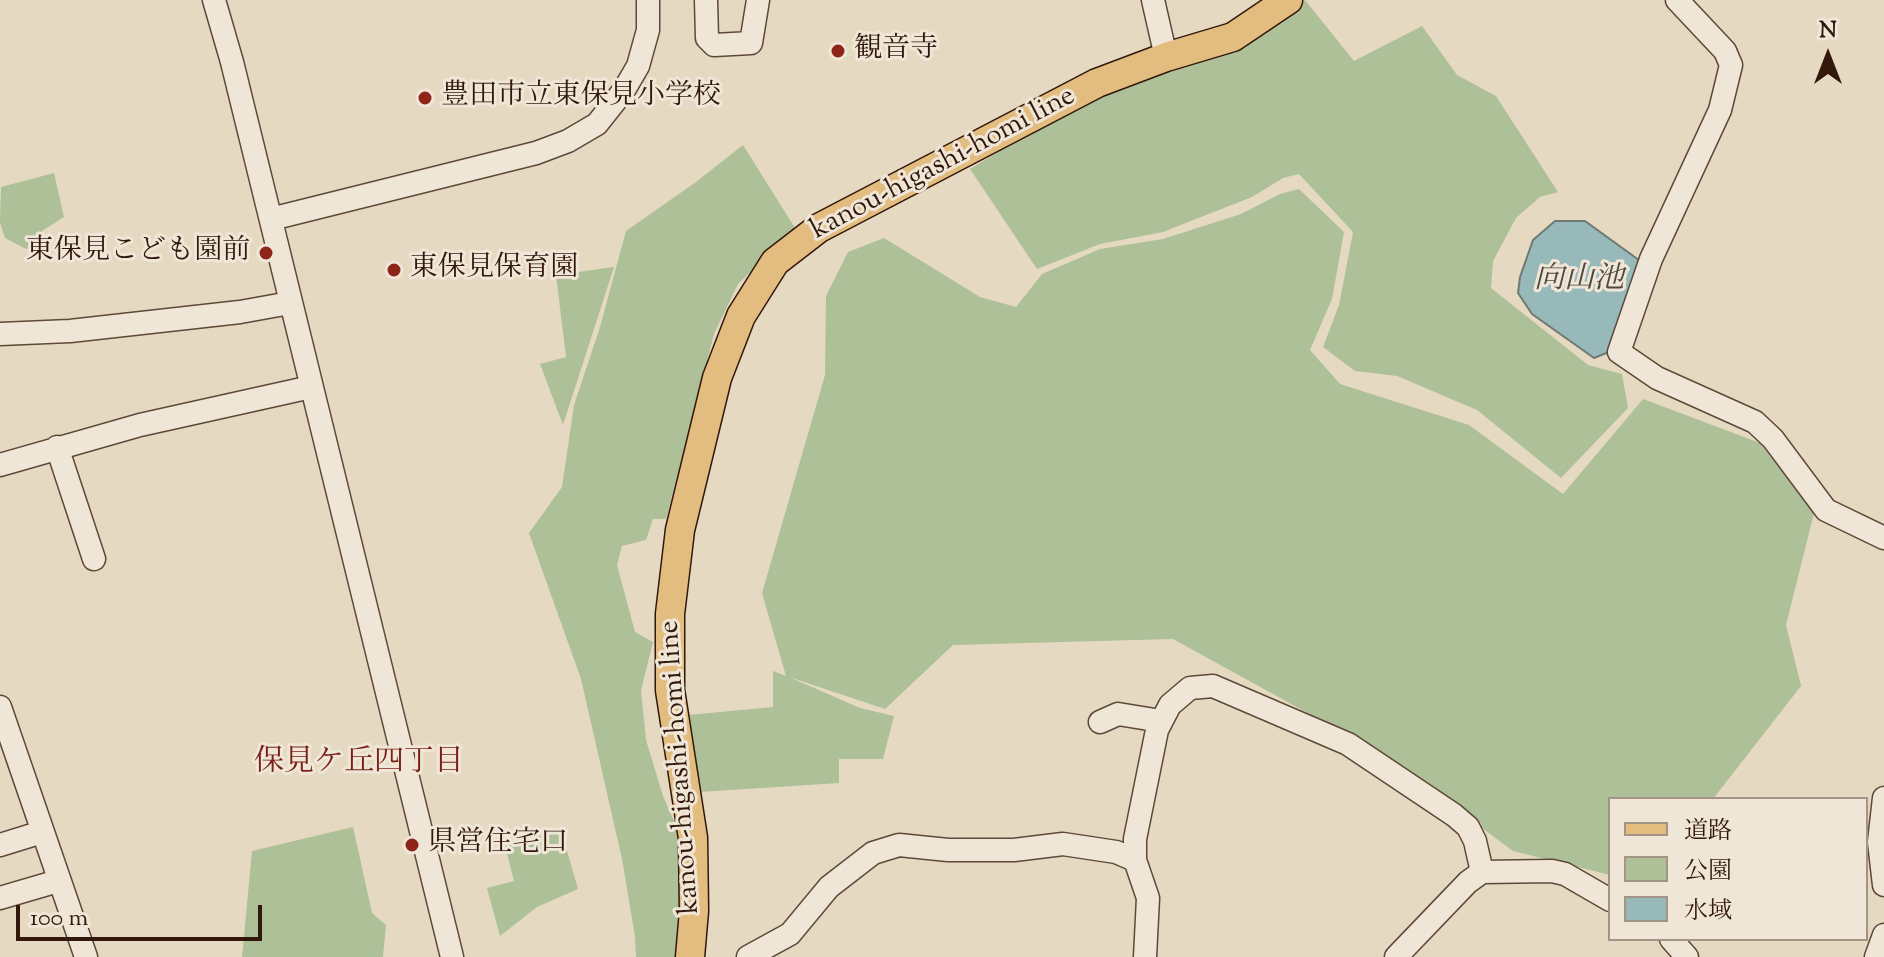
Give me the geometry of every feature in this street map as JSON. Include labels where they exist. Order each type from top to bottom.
[{"type":"main road","name":"kanou-higashi-homi line","points":[[690,957],[694,911],[693,838],[670,690],[670,614],[680,530],[717,378],[741,316],[775,262],[819,228],[1097,83],[1166,57],[1233,37],[1288,0]]},
{"type":"street","points":[[214,0],[271,219],[452,957]]},
{"type":"street","points":[[271,219],[536,153],[568,141],[597,124],[624,90],[638,66],[648,30],[648,0]]},
{"type":"street","points":[[706,0],[707,38],[714,45],[751,43],[758,0]]},
{"type":"street","points":[[1153,0],[1166,57]]},
{"type":"street","points":[[1677,0],[1725,51],[1731,65],[1720,110],[1651,259],[1619,352],[1657,378],[1755,422],[1773,439],[1826,510],[1884,538]]},
{"type":"street","points":[[0,334],[70,331],[240,312],[290,303]]},
{"type":"street","points":[[0,465],[57,447],[311,387]]},
{"type":"street","points":[[57,447],[94,559]]},
{"type":"street","points":[[1145,957],[1148,898],[1135,860],[1136,830],[1157,730],[1170,705],[1190,688],[1213,686],[1348,744],[1468,827],[1475,841],[1482,872]]},
{"type":"street","points":[[0,707],[86,957]]},
{"type":"street","points":[[1100,722],[1118,714],[1161,721]]},
{"type":"street","points":[[1884,798],[1879,842],[1884,885]]},
{"type":"street","points":[[0,845],[42,832]]},
{"type":"street","points":[[748,957],[790,934],[829,887],[873,853],[899,845],[948,850],[1014,850],[1063,844],[1116,852],[1135,860]]},
{"type":"street","points":[[1396,957],[1468,882],[1482,872],[1552,871],[1565,874],[1608,899]]},
{"type":"street","points":[[0,898],[58,881]]},
{"type":"street","points":[[1876,957],[1884,935]]},
{"type":"street","points":[[1673,941],[1687,957]]},
{"type":"green space","points":[[1305,0],[1354,61],[1422,26],[1457,75],[1496,96],[1558,192],[1540,197],[1516,218],[1493,261],[1491,288],[1588,365],[1622,374],[1628,408],[1561,478],[1477,410],[1397,376],[1355,371],[1323,347],[1339,305],[1353,232],[1299,174],[1283,178],[1252,197],[1163,232],[1100,244],[1037,269],[970,169],[1100,90],[1240,45]]},
{"type":"green space","points":[[743,145],[795,228],[738,284],[714,334],[666,519],[653,519],[646,540],[622,546],[617,565],[635,632],[653,642],[641,690],[646,740],[663,796],[678,830],[681,922],[678,957],[636,957],[622,859],[581,679],[529,533],[562,487],[574,405],[600,327],[626,231]]},
{"type":"green space","points":[[54,173],[64,217],[42,231],[41,242],[26,249],[5,238],[0,223],[1,187]]},
{"type":"green space","points":[[1299,189],[1344,232],[1332,299],[1310,350],[1340,384],[1469,425],[1563,494],[1643,399],[1760,443],[1814,513],[1786,625],[1801,686],[1715,797],[1608,797],[1608,875],[1513,851],[1382,754],[1173,639],[953,645],[885,709],[789,677],[860,708],[894,716],[883,759],[839,759],[839,783],[700,792],[688,715],[773,707],[773,671],[786,676],[762,593],[825,375],[826,296],[848,252],[884,238],[980,297],[1016,307],[1042,274],[1100,249],[1163,239],[1241,214],[1280,194]]},
{"type":"green space","points":[[614,267],[563,425],[540,364],[566,357],[556,275]]},
{"type":"green space","points":[[353,827],[372,913],[386,925],[383,957],[242,957],[252,851]]},
{"type":"green space","points":[[561,830],[578,889],[537,907],[500,936],[487,888],[514,881],[505,846]]},
{"type":"water","name":"向山池","points":[[1555,221],[1585,221],[1643,263],[1614,350],[1594,358],[1532,314],[1518,293],[1520,277],[1533,240]]},
{"type":"place","name":"観音寺","points":[[838,51]]},
{"type":"place","name":"豊田市立東保見小学校","points":[[425,98]]},
{"type":"place","name":"東保見こども園前","points":[[266,253]]},
{"type":"place","name":"東保見保育園","points":[[394,270]]},
{"type":"place","name":"県営住宅口","points":[[412,845]]},
{"type":"district","name":"保見ケ丘四丁目","points":[[359,765]]}]
